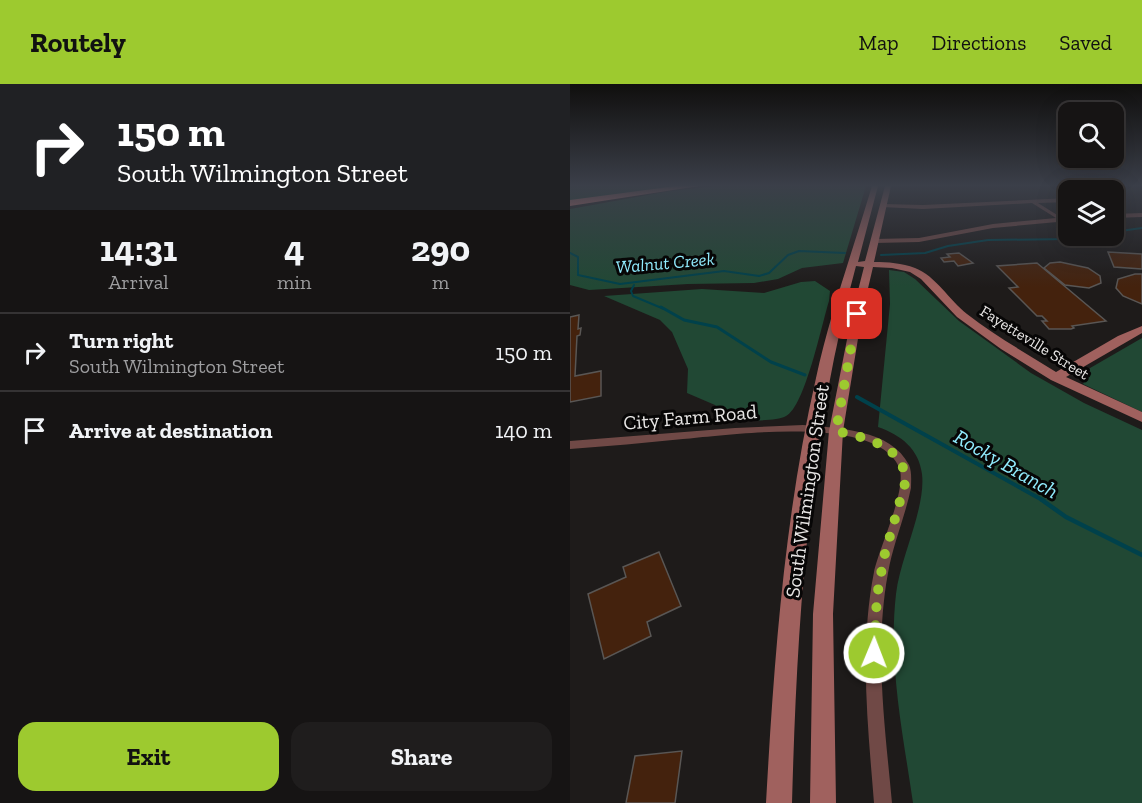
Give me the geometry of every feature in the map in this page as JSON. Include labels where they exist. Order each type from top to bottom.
[{"type":"main road","name":"South Wilmington Street","points":[[823,803],[823,614],[836,431],[870,220]]},
{"type":"main road","name":"South Wilmington Street","points":[[779,803],[790,602],[812,428],[828,356],[861,264],[874,241],[880,220]]},
{"type":"main road","name":"Fayetteville Street","points":[[861,264],[900,266],[920,274],[940,296],[974,324],[1056,377],[1142,418]]},
{"type":"main road","points":[[1056,377],[1122,338],[1142,329]]},
{"type":"street","points":[[874,241],[919,240],[993,226],[1058,221]]},
{"type":"street","name":"City Farm Road","points":[[570,445],[779,428],[812,428],[836,431],[882,445],[898,458],[905,472],[906,485],[884,557],[874,625],[883,803]]},
{"type":"green space","points":[[570,220],[856,220],[843,263],[802,268],[778,279],[754,283],[589,290],[570,285]]},
{"type":"green space","points":[[889,270],[904,272],[915,279],[959,321],[1031,373],[1084,403],[1142,430],[1142,803],[913,803],[895,673],[894,620],[898,580],[917,517],[922,474],[913,450],[894,434],[878,427],[890,304]]},
{"type":"green space","points":[[815,281],[830,291],[806,381],[793,409],[786,416],[768,420],[731,421],[715,405],[687,393],[688,369],[672,332],[660,320],[604,296],[702,289],[764,293],[801,282]]},
{"type":"green space","points":[[1142,338],[1142,412],[1083,384],[1084,382],[1078,375]]},
{"type":"building","points":[[1108,252],[1142,254],[1142,269],[1114,267]]},
{"type":"building","points":[[959,253],[973,263],[958,266],[954,261],[944,262],[941,258],[950,257],[947,254]]},
{"type":"building","points":[[1060,262],[1088,268],[1100,276],[1101,283],[1089,288],[1065,285],[1044,268],[1050,263]]},
{"type":"building","points":[[1037,263],[1106,321],[1072,326],[1074,328],[1071,329],[1049,329],[1042,321],[1047,321],[1042,316],[1037,316],[1009,288],[1018,287],[997,266]]},
{"type":"building","points":[[1142,274],[1142,304],[1123,296],[1116,288],[1118,279]]},
{"type":"building","points":[[579,315],[578,329],[581,328],[580,335],[577,336],[575,376],[601,371],[601,396],[570,402],[570,317]]},
{"type":"building","points":[[659,552],[681,606],[647,622],[651,636],[604,659],[588,594],[626,577],[623,567]]},
{"type":"building","points":[[682,751],[675,803],[626,803],[635,756]]},
{"type":"waterway","name":"Walnut Creek","points":[[1124,230],[1142,228]]},
{"type":"waterway","name":"Walnut Creek","points":[[881,255],[925,253],[948,246],[988,240],[1058,239]]},
{"type":"waterway","name":"Walnut Creek","points":[[570,253],[578,257],[578,275],[620,284],[724,271],[759,276],[769,273],[788,255],[799,251],[845,253]]},
{"type":"waterway","name":"Rocky Branch","points":[[634,285],[631,291],[633,296],[664,309]]},
{"type":"waterway","name":"Rocky Branch","points":[[661,307],[684,320],[717,327],[771,362],[805,375]]},
{"type":"waterway","name":"Rocky Branch","points":[[857,397],[1044,501]]},
{"type":"waterway","name":"Rocky Branch","points":[[1042,500],[1066,517],[1142,555]]},
{"type":"route","points":[[857,314],[836,431],[870,440],[891,450],[904,467],[906,480],[884,557],[877,596],[874,653]]}]
